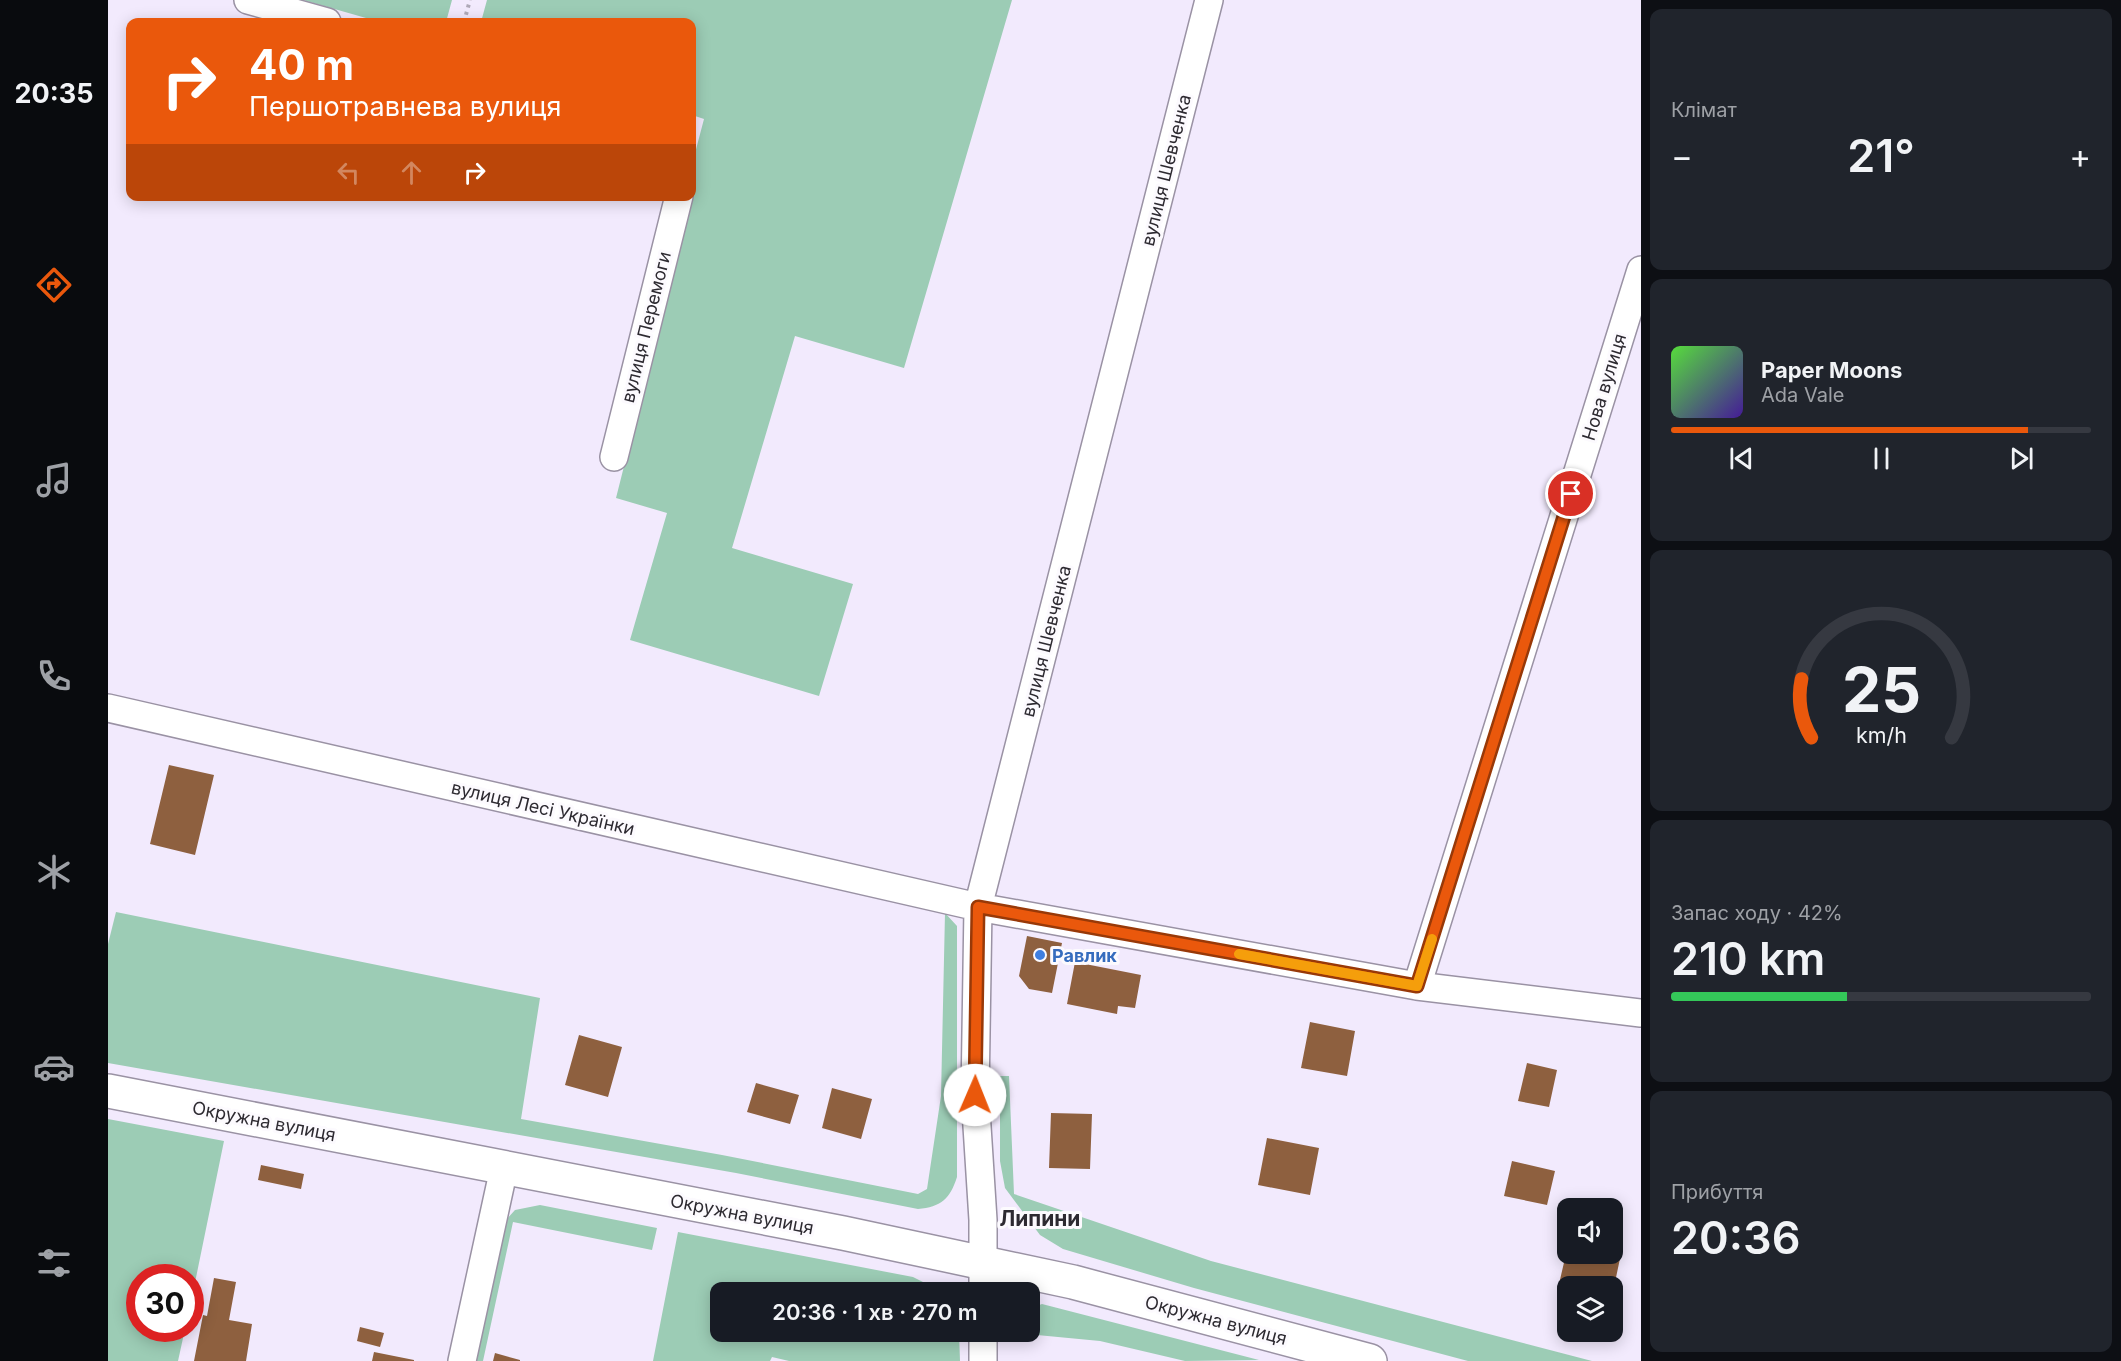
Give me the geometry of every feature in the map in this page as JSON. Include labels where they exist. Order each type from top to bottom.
[{"type":"highway","name":"Окружна вулиця","points":[[108,1091],[843,1233],[982,1278],[1073,1282],[1370,1361]]},
{"type":"street","points":[[248,0],[313,18]]},
{"type":"street","name":"вулиця Шевченка","points":[[982,1278],[983,1220],[975,1095],[978,907],[1209,0]]},
{"type":"street","name":"вулиця Перемоги","points":[[614,457],[678,201]]},
{"type":"street","name":"Нова вулиця","points":[[1417,986],[1641,270]]},
{"type":"street","name":"вулиця Лесі Українки","points":[[108,708],[978,907],[1417,986],[1641,1013]]},
{"type":"street","points":[[462,1361],[504,1168]]},
{"type":"street","points":[[983,1342],[983,1361]]},
{"type":"path","points":[[465,18],[470,0]]},
{"type":"green space","points":[[303,0],[452,0],[447,18],[366,18]]},
{"type":"green space","points":[[487,0],[1012,0],[904,368],[795,336],[732,548],[853,584],[819,696],[630,640],[667,513],[616,498],[691,201],[696,201],[696,149],[704,119],[696,116],[696,18],[482,18]]},
{"type":"green space","points":[[116,912],[540,998],[521,1119],[722,1155],[918,1194],[927,1189],[941,1096],[945,913],[957,926],[957,1177],[944,1200],[939,1204],[918,1209],[736,1173],[108,1063],[108,944]]},
{"type":"green space","points":[[1000,1076],[1009,1076],[1014,1194],[1211,1261],[1592,1361],[1468,1361],[1194,1288],[1063,1249],[1040,1235],[1005,1188],[1000,1161]]},
{"type":"green space","points":[[108,1119],[224,1141],[199,1264],[126,1264],[126,1342],[182,1342],[178,1361],[108,1361]]},
{"type":"green space","points":[[540,1205],[657,1228],[652,1250],[513,1222],[483,1361],[475,1361],[506,1220],[515,1210]]},
{"type":"green space","points":[[678,1232],[913,1277],[923,1282],[710,1282],[710,1342],[959,1342],[960,1361],[789,1361],[772,1357],[770,1361],[653,1361]]},
{"type":"green space","points":[[1040,1305],[1259,1360],[1185,1361],[1100,1341],[1040,1335]]},
{"type":"building","points":[[169,765],[214,775],[195,855],[150,844]]},
{"type":"building","points":[[1027,936],[1062,943],[1052,993],[1029,989],[1019,976]]},
{"type":"building","points":[[1075,962],[1141,975],[1135,1008],[1118,1006],[1117,1014],[1067,1004]]},
{"type":"building","points":[[1310,1022],[1355,1031],[1347,1076],[1301,1068]]},
{"type":"building","points":[[579,1035],[622,1047],[608,1097],[565,1085]]},
{"type":"building","points":[[1527,1063],[1557,1070],[1549,1107],[1518,1101]]},
{"type":"building","points":[[756,1083],[799,1095],[790,1124],[747,1112]]},
{"type":"building","points":[[832,1088],[872,1099],[861,1139],[822,1128]]},
{"type":"building","points":[[1051,1113],[1092,1114],[1090,1169],[1049,1168]]},
{"type":"building","points":[[1267,1138],[1319,1148],[1310,1195],[1258,1185]]},
{"type":"building","points":[[1512,1161],[1555,1171],[1547,1205],[1504,1196]]},
{"type":"building","points":[[261,1165],[304,1174],[301,1189],[258,1180]]},
{"type":"building","points":[[1564,1264],[1619,1264],[1616,1276],[1561,1276]]},
{"type":"building","points":[[214,1278],[236,1282],[229,1320],[252,1324],[246,1361],[194,1361],[198,1342],[204,1342],[204,1315],[207,1316]]},
{"type":"building","points":[[360,1327],[384,1333],[380,1347],[357,1341]]},
{"type":"building","points":[[374,1352],[414,1360],[414,1361],[372,1361]]},
{"type":"building","points":[[495,1353],[520,1360],[520,1361],[493,1361]]},
{"type":"slow traffic","points":[[1239,954],[1417,986],[1432,939]]},
{"type":"place","name":"Равлик","points":[[1040,955]]},
{"type":"district","name":"Липини","points":[[1040,1218]]},
{"type":"route","points":[[975,1095],[978,907],[1417,986],[1571,494]]}]
